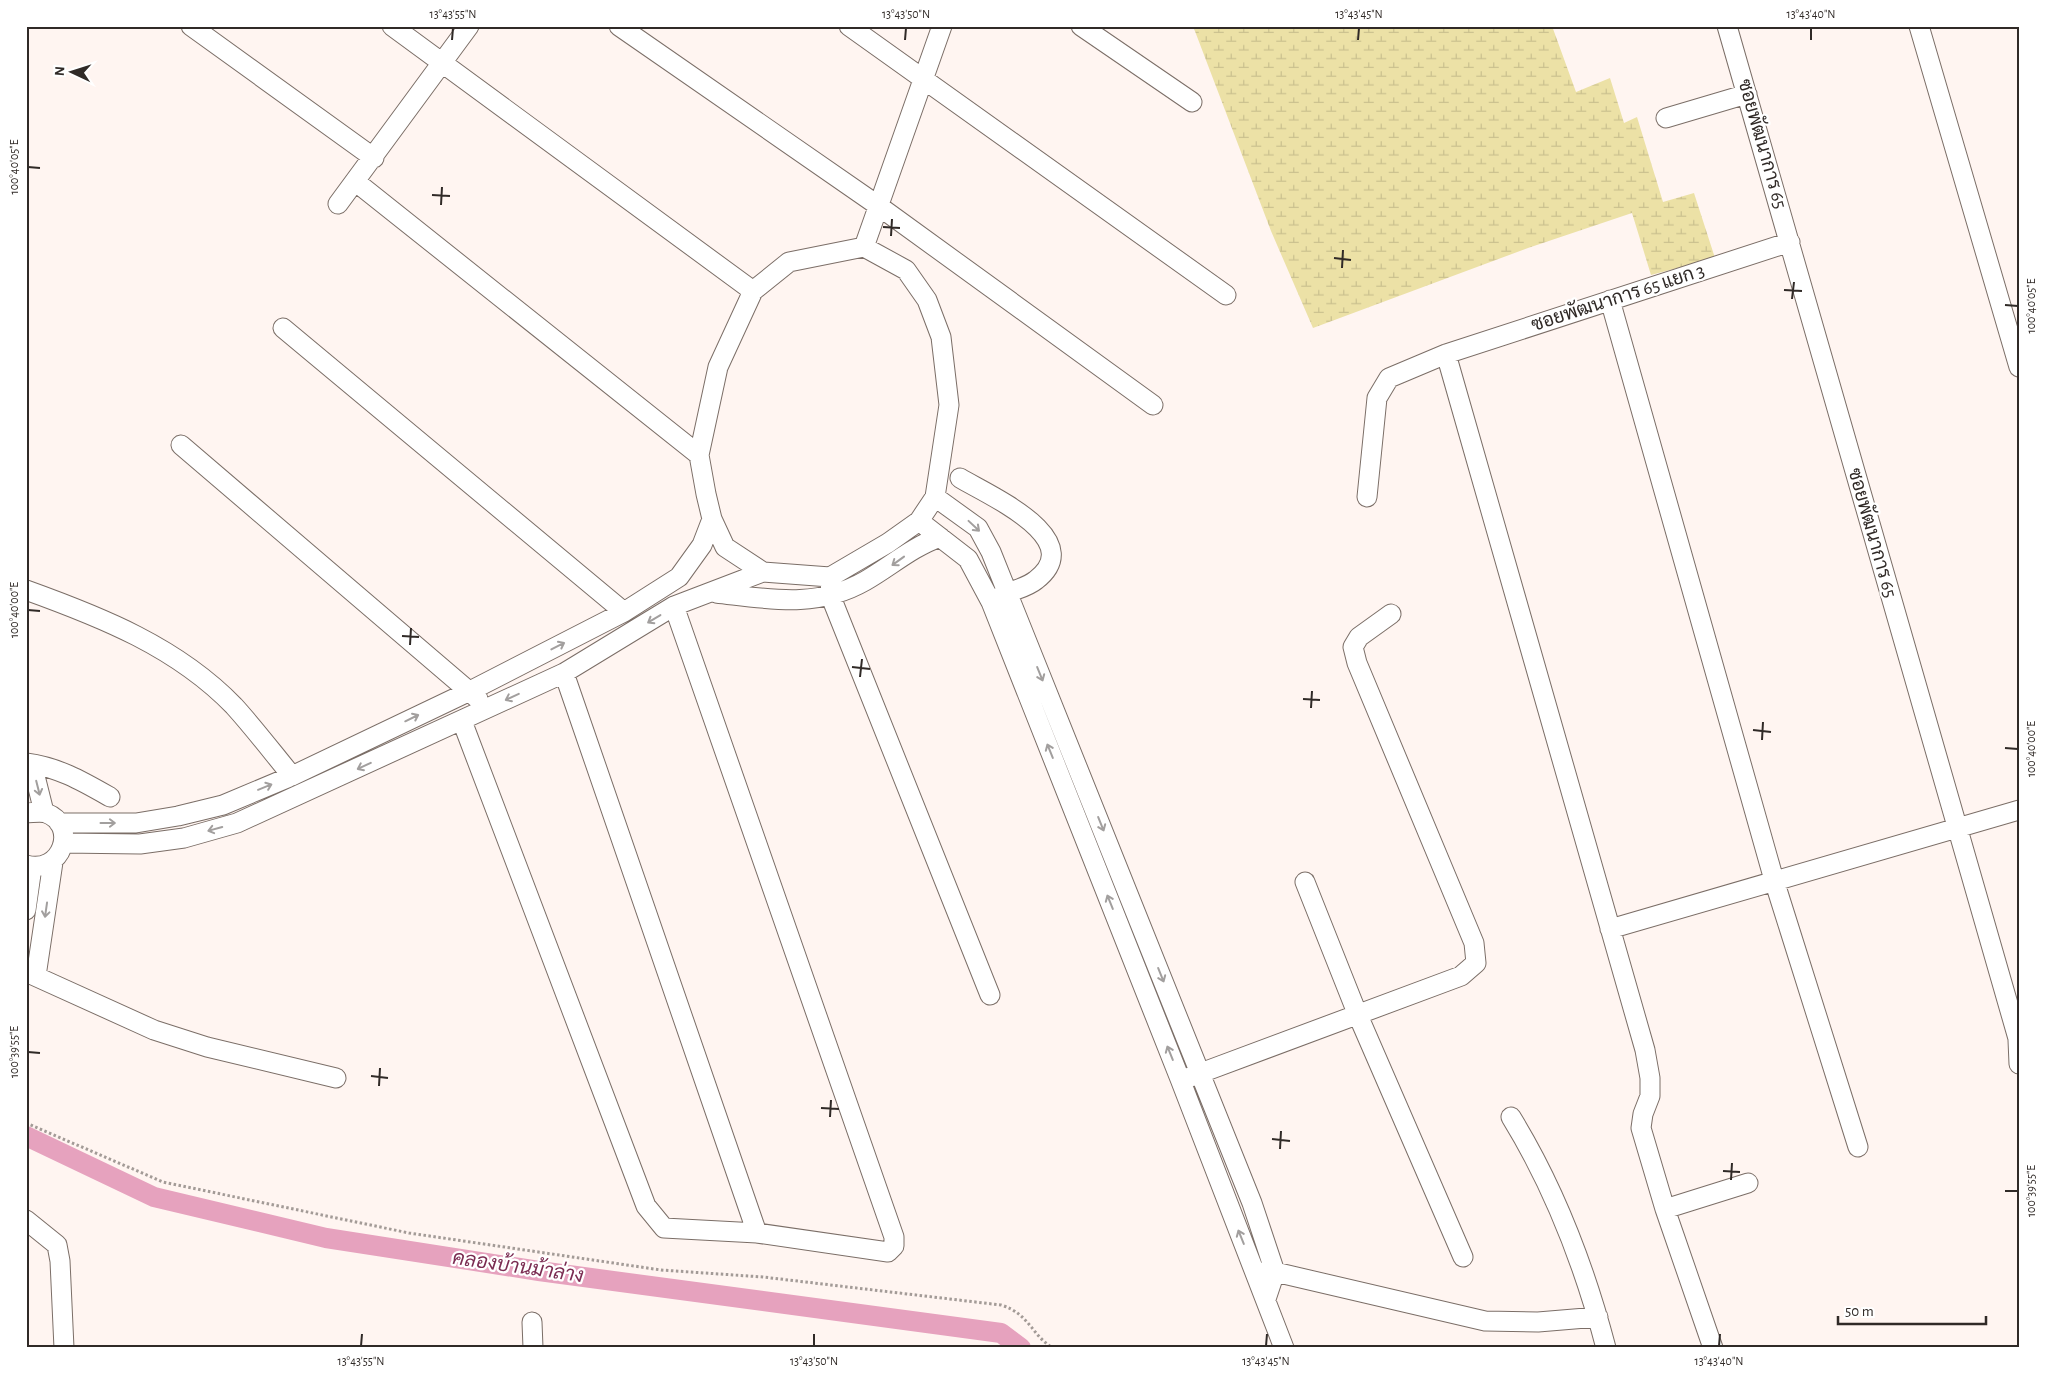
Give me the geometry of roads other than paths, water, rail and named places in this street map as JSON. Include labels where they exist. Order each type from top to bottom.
[{"type":"street","points":[[190,26],[374,158]]},
{"type":"street","points":[[392,26],[752,290]]},
{"type":"street","points":[[338,204],[374,158],[469,26]]},
{"type":"street","points":[[619,26],[880,207],[1153,405]]},
{"type":"street","points":[[848,26],[1226,295]]},
{"type":"street","points":[[864,247],[880,207],[942,26]]},
{"type":"street","points":[[1081,26],[1192,102]]},
{"type":"street","name":"ซอยพัฒนาการ 65","points":[[1727,26],[2018,1041],[2019,1064]]},
{"type":"street","points":[[1919,26],[2019,367]]},
{"type":"street","points":[[1666,118],[1747,94]]},
{"type":"street","points":[[356,182],[699,455]]},
{"type":"street","name":"ซอยพัฒนาการ 65 แยก 3","points":[[1367,497],[1377,398],[1389,378],[1446,354],[1790,242]]},
{"type":"street","points":[[864,247],[906,270],[927,300],[941,337],[949,405],[935,497],[919,521],[888,543],[830,577],[762,572],[742,561],[724,547],[712,519],[699,455],[718,367],[752,290],[789,262],[864,247]]},
{"type":"street","points":[[1610,300],[1774,880],[1858,1146]]},
{"type":"street","points":[[283,328],[624,612]]},
{"type":"street","points":[[1446,354],[1645,1050],[1650,1078],[1650,1096],[1643,1114],[1642,1128],[1665,1208],[1713,1348]]},
{"type":"street","points":[[181,445],[470,690],[488,709]]},
{"type":"street","points":[[960,478],[1032,522],[1048,538],[1052,552],[1048,568],[1027,586],[1008,592],[991,602]]},
{"type":"street","points":[[935,497],[978,528],[991,552],[1008,592],[1252,1203],[1275,1272],[1266,1299]]},
{"type":"street","points":[[59,823],[136,823],[178,816],[223,804],[292,776],[470,690],[624,612],[679,577],[702,545],[712,519]]},
{"type":"street","points":[[919,521],[968,559],[991,602],[1180,1079],[1284,1348]]},
{"type":"street","points":[[713,592],[780,600],[831,597],[886,569],[919,545],[940,537]]},
{"type":"street","points":[[64,843],[140,844],[184,838],[237,823],[564,673],[674,606],[762,572]]},
{"type":"street","points":[[830,577],[831,597],[990,995]]},
{"type":"street","points":[[26,590],[143,637],[196,672],[233,706],[292,776]]},
{"type":"street","points":[[462,721],[646,1206],[664,1228],[757,1233],[888,1252],[894,1246],[894,1237],[674,606]]},
{"type":"street","points":[[1180,1079],[1200,1074],[1357,1013],[1461,976],[1476,963],[1474,943],[1357,663],[1353,647],[1359,637],[1392,614]]},
{"type":"street","points":[[564,673],[757,1233]]},
{"type":"street","points":[[110,797],[71,774],[29,763],[35,812],[53,816],[59,823],[64,843],[60,853],[53,862],[31,974],[154,1030],[207,1047],[336,1078]]},
{"type":"street","points":[[1610,929],[2019,810]]},
{"type":"street","points":[[26,910],[29,866],[43,866],[53,862]]},
{"type":"street","points":[[1305,882],[1357,1013],[1463,1257]]},
{"type":"street","points":[[1511,1116],[1525,1140],[1568,1230],[1598,1317],[1606,1348]]},
{"type":"street","points":[[1665,1208],[1748,1183]]},
{"type":"street","points":[[1231,1212],[1252,1203]]},
{"type":"street","points":[[26,1220],[56,1245],[60,1261],[64,1348]]},
{"type":"street","points":[[1255,1273],[1275,1272],[1485,1321],[1538,1322],[1598,1317]]},
{"type":"street","points":[[532,1322],[533,1348]]},
{"type":"waterway","name":"คลองบ้านม้าล่าง","points":[[26,1136],[154,1197],[326,1238],[539,1271],[1001,1333],[1021,1348]]}]
